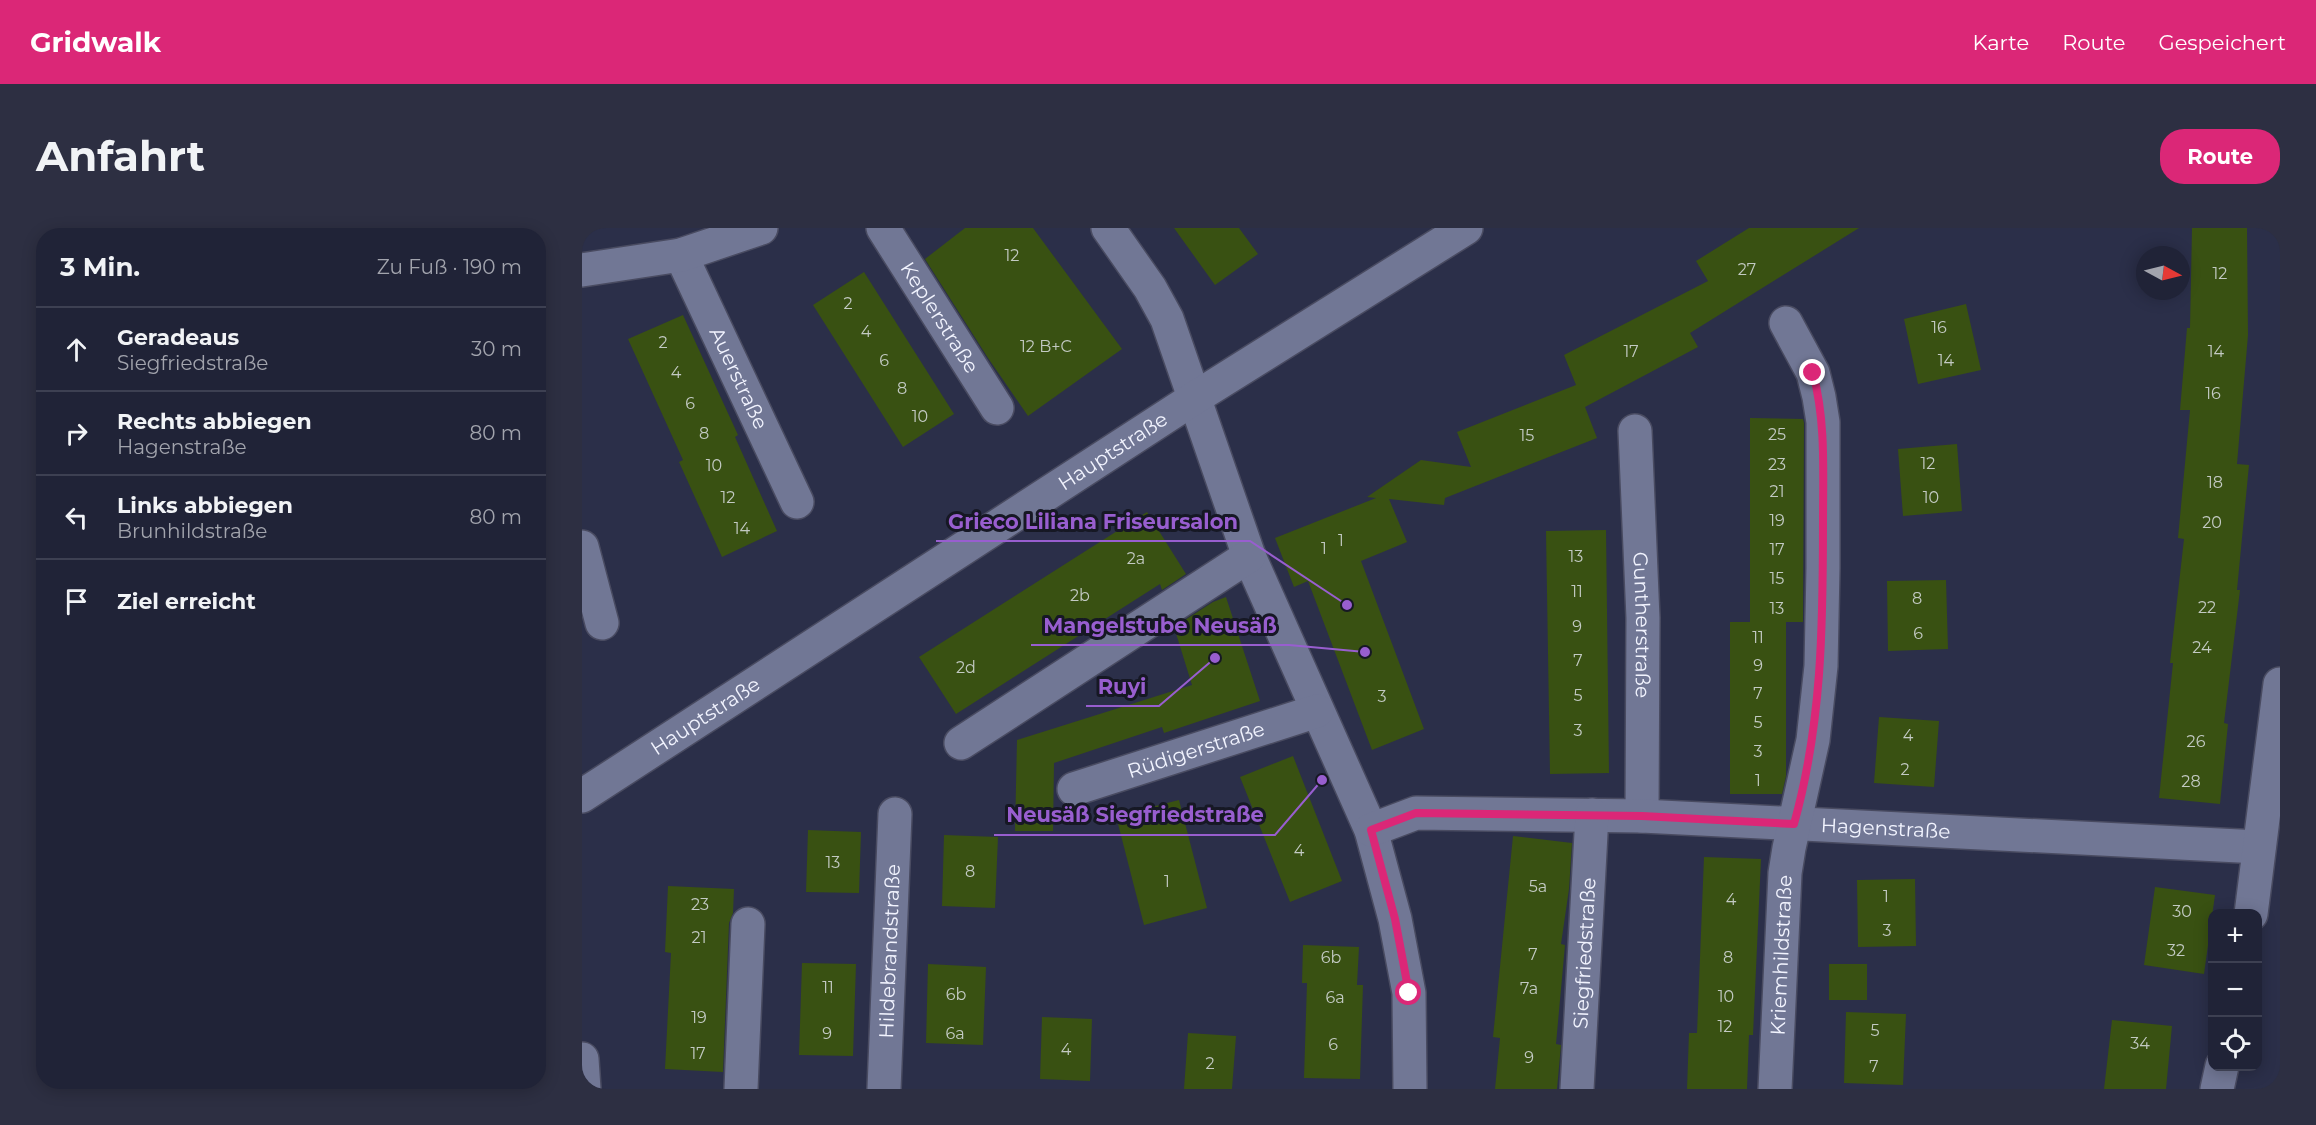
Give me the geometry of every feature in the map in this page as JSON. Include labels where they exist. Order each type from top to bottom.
[{"type":"street","points":[[582,270],[681,255],[761,228]]},
{"type":"street","name":"Keplerstraße","points":[[882,228],[997,408]]},
{"type":"street","points":[[1108,228],[1150,288],[1167,319],[1249,556],[1371,830],[1395,919],[1409,993],[1410,1089]]},
{"type":"street","name":"Hauptstraße","points":[[582,796],[1193,399],[1466,228]]},
{"type":"street","name":"Auerstraße","points":[[681,255],[797,502]]},
{"type":"street","name":"Kriemhildstraße","points":[[1775,1089],[1785,873],[1814,741],[1821,666],[1823,422],[1813,373],[1786,323]]},
{"type":"street","name":"Guntherstraße","points":[[1635,431],[1643,618],[1642,816]]},
{"type":"street","points":[[582,547],[602,623]]},
{"type":"street","points":[[960,743],[1249,556]]},
{"type":"street","points":[[2252,909],[2280,684]]},
{"type":"street","name":"Rüdigerstraße","points":[[1074,789],[1317,711]]},
{"type":"street","name":"Hagenstraße","points":[[1371,830],[1416,813],[1592,815],[2259,847]]},
{"type":"street","name":"Hildebrandstraße","points":[[885,1089],[895,814]]},
{"type":"street","name":"Siegfriedstraße","points":[[1577,1089],[1592,815]]},
{"type":"street","points":[[741,1089],[748,924]]},
{"type":"street","points":[[582,1059],[584,1089]]},
{"type":"street","points":[[2217,1089],[2221,1071]]},
{"type":"building","points":[[965,228],[1033,228],[1122,349],[1028,416],[925,259]]},
{"type":"building","points":[[1174,228],[1239,228],[1258,254],[1215,285]]},
{"type":"building","points":[[1749,228],[1859,228],[1690,333],[1698,347],[1585,407],[1597,438],[1445,498],[1444,505],[1389,499],[1407,542],[1361,561],[1424,729],[1372,750],[1308,581],[1294,587],[1275,538],[1376,498],[1367,497],[1421,460],[1471,467],[1457,432],[1576,385],[1564,355],[1708,281],[1696,261]]},
{"type":"building","points":[[2192,228],[2247,228],[2248,335],[2237,464],[2249,465],[2237,590],[2240,590],[2224,723],[2228,724],[2220,804],[2159,798],[2173,663],[2170,663],[2184,539],[2178,538],[2190,410],[2180,410],[2187,328],[2190,328]]},
{"type":"building","points":[[864,272],[954,414],[903,447],[813,305]]},
{"type":"building","points":[[1966,304],[1981,370],[1918,384],[1904,319]]},
{"type":"building","points":[[683,315],[738,435],[735,437],[777,531],[722,557],[679,462],[683,460],[628,339]]},
{"type":"building","points":[[1750,418],[1803,419],[1804,423],[1803,622],[1786,622],[1786,776],[1782,794],[1730,794],[1730,622],[1750,622]]},
{"type":"building","points":[[1957,444],[1962,511],[1903,516],[1898,449]]},
{"type":"building","points":[[1147,512],[1186,574],[1162,590],[1160,584],[956,714],[919,657]]},
{"type":"building","points":[[1606,530],[1609,773],[1550,774],[1546,531]]},
{"type":"building","points":[[1946,580],[1948,649],[1888,651],[1887,581]]},
{"type":"building","points":[[1226,597],[1260,701],[1164,733],[1162,727],[1054,763],[1053,831],[1015,831],[1017,740],[1192,685],[1174,627],[1213,602]]},
{"type":"building","points":[[1879,717],[1939,721],[1934,787],[1874,783]]},
{"type":"building","points":[[1293,756],[1342,881],[1290,902],[1240,777]]},
{"type":"building","points":[[1179,800],[1207,908],[1144,925],[1116,816]]},
{"type":"building","points":[[808,830],[861,832],[859,893],[806,892]]},
{"type":"building","points":[[944,835],[998,837],[995,908],[942,906]]},
{"type":"building","points":[[1513,836],[1572,843],[1569,889],[1561,944],[1565,945],[1556,1044],[1561,1045],[1557,1089],[1495,1089],[1500,1038],[1493,1037]]},
{"type":"building","points":[[1704,857],[1761,859],[1753,1035],[1749,1035],[1747,1089],[1687,1089],[1689,1033],[1697,1033]]},
{"type":"building","points":[[1915,879],[1916,946],[1858,947],[1857,880]]},
{"type":"building","points":[[668,886],[734,889],[733,913],[729,923],[723,1072],[665,1069],[671,953],[665,952]]},
{"type":"building","points":[[2155,887],[2215,895],[2213,909],[2208,909],[2208,945],[2204,974],[2144,965]]},
{"type":"building","points":[[1303,945],[1359,947],[1357,985],[1363,985],[1360,1079],[1304,1078],[1307,983],[1302,983]]},
{"type":"building","points":[[802,963],[856,964],[853,1056],[799,1055]]},
{"type":"building","points":[[928,964],[986,967],[983,1045],[926,1043]]},
{"type":"building","points":[[1829,964],[1867,964],[1867,1000],[1829,1000]]},
{"type":"building","points":[[1846,1012],[1906,1014],[1903,1085],[1844,1083]]},
{"type":"building","points":[[1042,1017],[1092,1019],[1090,1081],[1040,1079]]},
{"type":"building","points":[[2112,1020],[2172,1026],[2166,1089],[2104,1089]]},
{"type":"building","points":[[1188,1033],[1236,1036],[1232,1089],[1184,1089]]},
{"type":"place","name":"Grieco Liliana Friseursalon","points":[[1347,605]]},
{"type":"place","name":"Mangelstube Neusäß","points":[[1365,652]]},
{"type":"place","name":"Ruyi","points":[[1215,658]]},
{"type":"place","name":"Neusäß Siegfriedstraße","points":[[1322,780]]},
{"type":"route","points":[[1409,993],[1395,919],[1371,830],[1416,813],[1642,816],[1794,824],[1814,741],[1822,642],[1823,422],[1813,373]]}]
